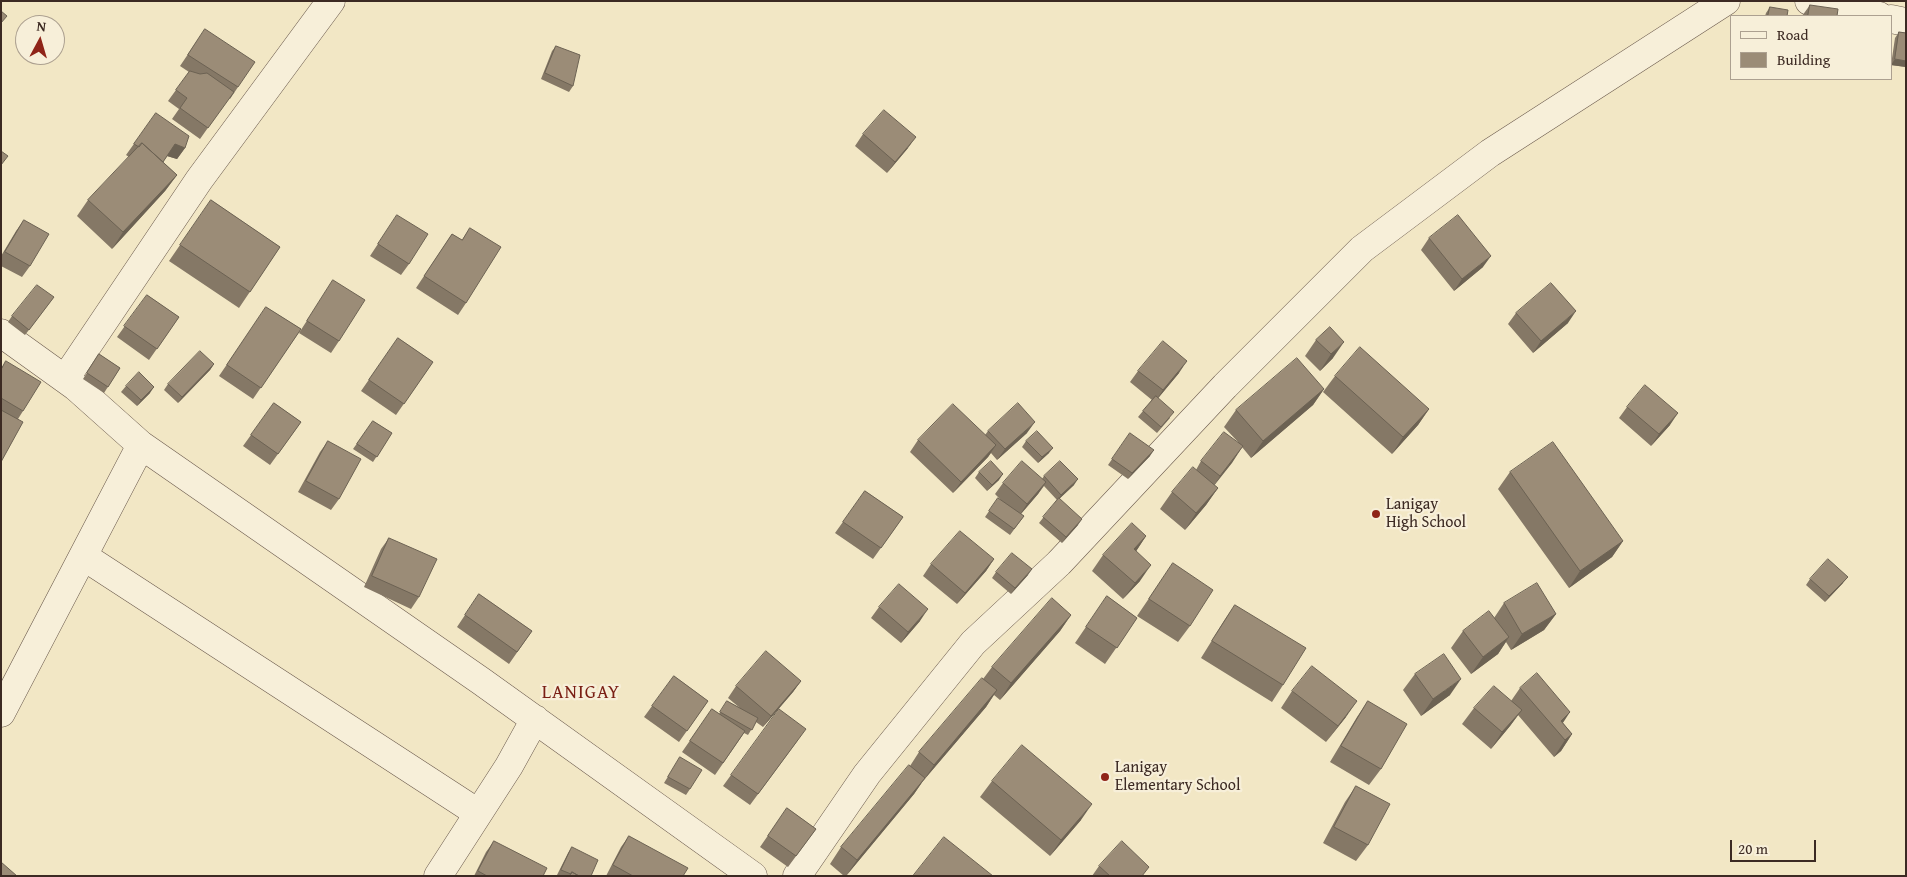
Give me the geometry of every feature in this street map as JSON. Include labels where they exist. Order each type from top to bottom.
[{"type":"street","points":[[64,379],[199,180],[331,1]]},
{"type":"street","points":[[797,876],[867,774],[973,643],[1059,563],[1225,386],[1362,249],[1490,153],[1726,1]]},
{"type":"street","points":[[1809,1],[1874,15]]},
{"type":"street","points":[[1892,19],[1906,22]]},
{"type":"street","points":[[1,333],[64,379],[141,445],[535,719],[753,876]]},
{"type":"street","points":[[1,713],[141,445]]},
{"type":"street","points":[[83,556],[478,813]]},
{"type":"street","points":[[438,876],[509,766],[535,719]]},
{"type":"building","points":[[1810,5],[1838,9],[1837,15],[1808,15]]},
{"type":"building","points":[[1770,7],[1788,10],[1787,15],[1768,15]]},
{"type":"building","points":[[1,11],[7,16],[1,23]]},
{"type":"building","points":[[205,29],[255,62],[238,87],[188,55]]},
{"type":"building","points":[[1899,32],[1906,33],[1906,61],[1895,59]]},
{"type":"building","points":[[556,46],[580,55],[573,86],[545,73]]},
{"type":"building","points":[[190,71],[200,74],[207,73],[234,92],[208,128],[180,108],[187,98],[176,90]]},
{"type":"building","points":[[884,110],[916,137],[895,162],[863,134]]},
{"type":"building","points":[[156,113],[189,136],[185,148],[175,144],[163,162],[142,143],[139,147],[134,144]]},
{"type":"building","points":[[142,143],[177,175],[123,232],[88,200]]},
{"type":"building","points":[[1,151],[8,156],[1,165]]},
{"type":"building","points":[[211,200],[280,247],[250,292],[180,245]]},
{"type":"building","points":[[397,215],[428,234],[409,264],[378,244]]},
{"type":"building","points":[[1458,215],[1491,256],[1462,279],[1429,238]]},
{"type":"building","points":[[24,220],[49,234],[30,266],[5,252]]},
{"type":"building","points":[[470,228],[501,247],[466,303],[424,276],[452,234],[462,240]]},
{"type":"building","points":[[333,280],[365,300],[339,341],[307,321]]},
{"type":"building","points":[[1551,283],[1576,311],[1541,341],[1516,313]]},
{"type":"building","points":[[37,285],[54,297],[29,330],[12,316]]},
{"type":"building","points":[[147,295],[179,317],[157,349],[124,326]]},
{"type":"building","points":[[266,307],[301,329],[261,388],[227,365]]},
{"type":"building","points":[[1330,327],[1344,342],[1331,354],[1316,340]]},
{"type":"building","points":[[398,338],[433,362],[404,404],[369,380]]},
{"type":"building","points":[[1163,341],[1187,361],[1163,390],[1138,371]]},
{"type":"building","points":[[1360,347],[1429,409],[1403,437],[1335,376]]},
{"type":"building","points":[[200,351],[214,364],[182,397],[168,384]]},
{"type":"building","points":[[99,354],[120,368],[108,387],[87,373]]},
{"type":"building","points":[[1297,358],[1324,389],[1263,441],[1236,410]]},
{"type":"building","points":[[6,361],[41,382],[23,411],[1,398],[1,370]]},
{"type":"building","points":[[139,372],[154,387],[141,400],[126,386]]},
{"type":"building","points":[[1645,385],[1678,413],[1659,434],[1627,407]]},
{"type":"building","points":[[1156,396],[1174,412],[1161,427],[1143,411]]},
{"type":"building","points":[[274,403],[301,422],[278,454],[251,435]]},
{"type":"building","points":[[1018,403],[1035,422],[1005,449],[988,431]]},
{"type":"building","points":[[953,404],[996,445],[961,482],[918,440]]},
{"type":"building","points":[[1,410],[23,422],[1,462]]},
{"type":"building","points":[[373,421],[392,433],[377,457],[357,444]]},
{"type":"building","points":[[1037,431],[1053,448],[1042,457],[1026,441]]},
{"type":"building","points":[[1224,432],[1243,446],[1220,476],[1201,461]]},
{"type":"building","points":[[1130,433],[1154,450],[1132,473],[1112,459]]},
{"type":"building","points":[[328,441],[361,459],[339,499],[306,481]]},
{"type":"building","points":[[1553,442],[1623,541],[1580,571],[1510,472]]},
{"type":"building","points":[[991,461],[1003,474],[992,485],[979,472]]},
{"type":"building","points":[[1022,461],[1046,482],[1027,504],[1003,483]]},
{"type":"building","points":[[1060,461],[1078,479],[1061,495],[1044,476]]},
{"type":"building","points":[[1193,467],[1218,488],[1196,513],[1172,492]]},
{"type":"building","points":[[865,491],[903,517],[881,548],[843,522]]},
{"type":"building","points":[[998,498],[1024,516],[1014,529],[989,511]]},
{"type":"building","points":[[1059,498],[1082,519],[1066,537],[1043,517]]},
{"type":"building","points":[[1132,523],[1146,536],[1134,549],[1151,565],[1135,583],[1103,555]]},
{"type":"building","points":[[960,531],[994,559],[965,593],[931,564]]},
{"type":"building","points":[[389,538],[437,559],[419,597],[372,576]]},
{"type":"building","points":[[1012,553],[1032,569],[1015,588],[996,572]]},
{"type":"building","points":[[1828,559],[1848,577],[1829,596],[1810,579]]},
{"type":"building","points":[[1173,563],[1213,590],[1190,626],[1149,599]]},
{"type":"building","points":[[1537,583],[1556,614],[1522,634],[1504,603]]},
{"type":"building","points":[[899,584],[928,609],[908,632],[879,607]]},
{"type":"building","points":[[479,594],[532,631],[517,652],[465,615]]},
{"type":"building","points":[[1107,596],[1137,618],[1117,648],[1086,627]]},
{"type":"building","points":[[1052,598],[1071,615],[1011,683],[992,667]]},
{"type":"building","points":[[1235,605],[1306,648],[1283,685],[1212,641]]},
{"type":"building","points":[[1489,611],[1509,637],[1483,657],[1463,631]]},
{"type":"building","points":[[766,651],[801,681],[771,716],[736,686]]},
{"type":"building","points":[[1444,654],[1461,679],[1433,699],[1415,674]]},
{"type":"building","points":[[1312,666],[1357,701],[1338,726],[1292,691]]},
{"type":"building","points":[[1537,673],[1570,712],[1561,721],[1572,734],[1565,740],[1520,688]]},
{"type":"building","points":[[674,676],[708,701],[687,731],[652,706]]},
{"type":"building","points":[[982,678],[997,690],[934,765],[919,752]]},
{"type":"building","points":[[1494,686],[1522,710],[1502,732],[1474,708]]},
{"type":"building","points":[[727,701],[758,718],[752,730],[720,712]]},
{"type":"building","points":[[1368,701],[1407,724],[1381,769],[1341,746]]},
{"type":"building","points":[[712,709],[745,731],[723,763],[690,741]]},
{"type":"building","points":[[779,709],[806,729],[758,794],[731,775]]},
{"type":"building","points":[[1022,745],[1092,804],[1061,840],[992,781]]},
{"type":"building","points":[[680,757],[702,770],[690,789],[668,777]]},
{"type":"building","points":[[909,765],[925,778],[857,860],[841,847]]},
{"type":"building","points":[[1356,786],[1390,804],[1368,845],[1334,827]]},
{"type":"building","points":[[787,808],[816,829],[796,856],[768,836]]},
{"type":"building","points":[[629,836],[688,868],[683,876],[633,876],[613,865]]},
{"type":"building","points":[[944,837],[993,876],[913,876]]},
{"type":"building","points":[[494,841],[547,868],[543,876],[487,876],[478,871]]},
{"type":"building","points":[[1122,841],[1149,867],[1142,876],[1110,876],[1099,866]]},
{"type":"building","points":[[572,847],[598,860],[591,876],[579,876],[572,872],[571,874],[561,870]]},
{"type":"building","points":[[1,862],[17,876],[1,876]]},
{"type":"building","points":[[572,872],[579,876],[570,876]]},
{"type":"place","name":"Lanigay High School","points":[[1376,514]]},
{"type":"place","name":"Lanigay Elementary School","points":[[1105,777]]},
{"type":"district","name":"LANIGAY","points":[[581,693]]}]
